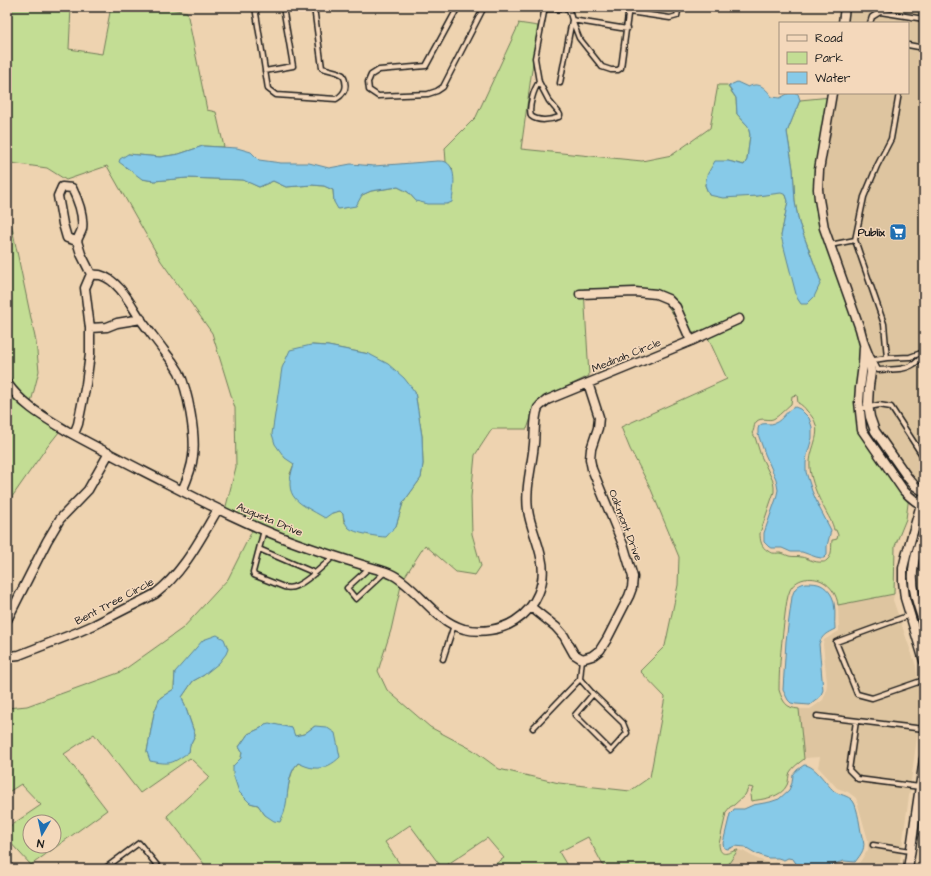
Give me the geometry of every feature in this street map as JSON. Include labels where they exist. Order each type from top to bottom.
[{"type":"street","points":[[546,7],[564,7]]},
{"type":"street","points":[[843,22],[845,7]]},
{"type":"street","points":[[832,94],[821,157],[818,190],[822,217],[830,245],[870,358],[871,372],[868,407],[875,431],[908,478],[924,493],[922,505],[903,568],[905,598],[924,661]]},
{"type":"street","points":[[74,434],[78,424],[86,384],[90,354],[90,328],[85,288],[91,274],[76,241],[82,230],[80,209],[77,198],[72,188],[62,187],[58,196],[63,224],[67,238],[76,241]]},
{"type":"street","points":[[91,274],[110,280],[118,288],[178,372],[186,392],[193,434],[194,452],[191,467],[182,491]]},
{"type":"street","points":[[580,294],[635,292],[656,294],[668,299],[676,307],[691,340]]},
{"type":"street","points":[[90,328],[107,327],[140,319]]},
{"type":"street","name":"Medinah Circle","points":[[531,606],[538,596],[543,577],[541,556],[530,522],[527,499],[536,418],[539,407],[547,400],[739,319]]},
{"type":"street","points":[[864,344],[859,395],[862,430],[904,491],[922,505]]},
{"type":"street","name":"Augusta Drive","points":[[7,383],[16,395],[32,410],[109,453],[182,491],[264,530],[334,556],[385,571],[401,580],[440,617],[454,625],[464,629],[477,631],[490,630],[513,622],[522,616],[531,606]]},
{"type":"street","name":"Oakmont Drive","points":[[582,659],[592,656],[600,650],[607,639],[632,588],[633,577],[624,546],[592,469],[590,449],[598,428],[599,417],[588,383]]},
{"type":"street","points":[[7,620],[47,541],[60,519],[88,490],[109,453]]},
{"type":"street","name":"Bent Tree Circle","points":[[7,654],[10,656],[19,655],[78,632],[155,594],[177,573],[218,508]]},
{"type":"street","points":[[924,530],[914,564],[913,574],[915,595],[924,624]]},
{"type":"street","points":[[531,606],[556,627],[564,636],[574,654],[582,659]]},
{"type":"street","points":[[910,615],[920,612]]},
{"type":"street","points":[[908,869],[924,759]]},
{"type":"lane","points":[[255,7],[268,89],[276,95],[336,99],[342,95],[346,88],[346,81],[344,75],[322,68],[314,7]]},
{"type":"lane","points":[[264,71],[293,66],[283,7]]},
{"type":"lane","points":[[458,7],[426,66],[379,70],[371,75],[368,82],[369,90],[378,96],[428,94],[444,87],[484,7]]},
{"type":"lane","points":[[539,82],[536,86],[530,109],[531,116],[536,119],[551,120],[559,117],[559,113],[539,82],[535,58],[546,7]]},
{"type":"lane","points":[[568,7],[580,38],[602,67],[611,70],[618,70],[621,68],[629,7]]},
{"type":"lane","points":[[629,12],[670,18],[677,16],[679,7]]},
{"type":"lane","points":[[870,22],[872,17],[880,12],[924,19]]},
{"type":"lane","points":[[572,20],[627,28]]},
{"type":"lane","points":[[560,84],[572,20]]},
{"type":"lane","points":[[909,45],[924,48]]},
{"type":"lane","points":[[887,358],[884,324],[854,240],[864,197],[877,166],[891,139],[899,94]]},
{"type":"lane","points":[[830,245],[854,240]]},
{"type":"lane","points":[[864,344],[874,360],[878,370],[904,368],[914,364],[924,354]]},
{"type":"lane","points":[[874,360],[910,357],[924,354]]},
{"type":"lane","points":[[860,409],[879,405],[891,407],[924,458]]},
{"type":"lane","points":[[264,530],[253,572],[254,575],[288,588],[298,585],[315,573],[334,556]]},
{"type":"lane","points":[[259,549],[315,573]]},
{"type":"lane","points":[[369,567],[347,588],[356,599],[385,571]]},
{"type":"lane","points":[[910,615],[836,642],[857,694],[872,698],[924,680]]},
{"type":"lane","points":[[443,659],[454,625]]},
{"type":"lane","points":[[533,728],[580,680],[582,659]]},
{"type":"lane","points":[[580,680],[623,723],[627,733],[611,750],[575,715],[593,694]]},
{"type":"lane","points":[[817,716],[924,729]]},
{"type":"lane","points":[[856,721],[849,770],[858,779],[920,787]]},
{"type":"lane","points":[[104,869],[139,843],[160,869]]},
{"type":"lane","points":[[873,845],[911,851]]},
{"type":"shaded area","points":[[846,7],[907,7],[924,9],[924,485],[912,479],[909,496],[871,445],[858,412],[846,300],[815,200],[832,94],[909,94],[909,22],[843,22]]},
{"type":"shaded area","points":[[894,594],[893,600],[916,666],[921,708],[899,869],[833,869],[844,866],[857,866],[868,850],[868,840],[856,798],[848,792],[837,788],[818,767],[820,757],[804,759],[799,709],[812,708],[823,700],[826,692],[827,683],[823,644],[824,640],[839,631],[838,605]]},
{"type":"shaded area","points":[[738,850],[770,863],[777,862],[784,865],[791,863],[795,869],[725,869]]},
{"type":"green space","points":[[7,7],[71,7],[69,49],[102,54],[111,7],[159,7],[187,12],[207,110],[216,112],[224,147],[203,146],[179,154],[160,157],[128,154],[142,179],[154,181],[187,178],[244,180],[259,187],[273,181],[286,187],[312,185],[324,186],[333,190],[334,202],[362,195],[371,191],[398,187],[408,192],[416,201],[453,169],[446,162],[445,148],[476,117],[519,24],[518,23],[538,26],[521,149],[642,161],[672,155],[710,128],[718,85],[727,85],[736,98],[737,114],[748,126],[750,135],[747,160],[744,165],[728,161],[707,175],[705,185],[709,195],[757,196],[781,192],[786,195],[788,201],[781,236],[821,282],[799,223],[795,202],[793,169],[787,132],[800,100],[831,97],[815,200],[846,300],[864,348],[858,412],[871,445],[909,496],[906,519],[895,546],[894,594],[838,605],[835,594],[831,588],[818,579],[804,579],[796,583],[790,590],[783,633],[779,690],[782,698],[788,706],[799,709],[804,759],[791,770],[787,785],[781,793],[771,797],[751,801],[750,795],[753,788],[749,787],[745,795],[726,812],[719,844],[720,849],[723,853],[738,850],[725,869],[605,869],[588,837],[559,852],[569,869],[488,869],[504,858],[487,838],[442,868],[410,825],[385,842],[403,869],[208,869],[167,816],[210,777],[190,758],[140,793],[94,734],[64,754],[107,810],[62,843],[62,814],[28,814],[41,805],[21,784],[7,793],[7,708],[27,706],[121,672],[183,628],[228,579],[252,531],[224,514],[236,467],[235,408],[212,333],[161,261],[107,166],[66,180],[47,168],[11,163],[7,183]],"holes":[[[584,289],[658,290],[687,336],[704,329],[727,379],[621,427],[630,449],[650,487],[679,557],[678,585],[665,646],[640,671],[665,697],[650,777],[630,791],[559,783],[499,769],[473,750],[430,727],[387,690],[378,671],[391,630],[402,581],[425,545],[456,572],[475,575],[481,566],[472,534],[471,497],[475,455],[492,429],[527,429],[537,401],[589,376]],[[312,345],[328,346],[369,354],[415,392],[422,436],[423,464],[421,478],[403,503],[396,526],[344,522],[343,514],[340,511],[332,513],[290,474],[294,464]],[[797,395],[798,403],[804,407],[813,418],[816,425],[817,432],[810,460],[810,468],[817,494],[834,530],[836,530],[838,535],[837,539],[832,540],[830,556],[824,562],[816,562],[781,553],[771,553],[762,545],[761,541],[760,533],[774,492],[774,487],[773,481],[752,433],[757,421],[761,419],[773,419],[791,404],[792,396]],[[175,672],[204,675],[193,681],[182,697],[195,735],[190,745],[189,752],[147,752],[154,713],[160,698],[174,689]],[[265,724],[295,736],[304,734],[315,726],[314,768],[298,763],[295,767],[288,786],[284,812],[265,815],[258,805],[250,803],[233,766],[241,758],[242,752],[239,747],[248,734],[261,728]]]},
{"type":"green space","points":[[7,204],[36,342],[39,371],[29,410],[59,432],[7,504]]},
{"type":"green space","points":[[22,818],[22,854],[46,854],[31,865],[7,839],[7,828]]},
{"type":"water","points":[[737,82],[748,87],[752,85],[759,85],[772,97],[780,98],[787,94],[798,94],[800,100],[787,132],[793,169],[795,202],[799,223],[821,282],[814,297],[807,304],[801,304],[797,298],[781,236],[788,201],[786,195],[781,193],[723,198],[709,195],[705,185],[707,175],[715,161],[728,161],[744,165],[747,160],[750,135],[748,126],[737,114],[736,98],[728,86]]},
{"type":"water","points":[[203,146],[237,148],[251,152],[259,160],[281,163],[309,163],[329,168],[351,164],[374,166],[444,161],[450,165],[454,180],[452,202],[447,204],[428,204],[416,201],[408,192],[398,187],[371,191],[362,195],[356,206],[338,209],[334,202],[333,190],[324,186],[312,185],[286,187],[273,181],[259,187],[243,180],[187,178],[154,181],[142,179],[119,162],[120,159],[128,154],[160,157],[179,154]]},
{"type":"water","points":[[311,345],[328,346],[369,354],[388,364],[404,378],[415,392],[422,436],[423,464],[421,478],[403,503],[396,526],[386,537],[352,530],[347,525],[343,514],[340,511],[332,513],[325,518],[300,503],[291,492],[290,485],[294,464],[285,458],[275,444],[272,434],[282,368],[290,350]]},
{"type":"water","points":[[795,407],[800,409],[809,418],[812,427],[812,438],[807,455],[806,472],[812,491],[831,530],[827,546],[827,555],[824,558],[802,552],[791,552],[782,548],[772,548],[764,542],[764,533],[778,490],[776,479],[758,434],[758,429],[762,424],[778,422],[789,410]]},
{"type":"water","points":[[805,583],[821,585],[829,591],[835,610],[835,629],[823,636],[819,644],[823,690],[820,697],[810,705],[791,703],[783,690],[786,641],[792,597],[796,588]]},
{"type":"water","points":[[217,635],[224,639],[228,649],[226,654],[219,663],[204,675],[193,681],[182,697],[195,735],[190,745],[189,752],[174,761],[167,763],[150,761],[147,752],[154,713],[160,698],[174,689],[175,672],[203,640]]},
{"type":"water","points":[[269,723],[292,728],[295,736],[304,734],[315,726],[326,727],[335,733],[340,757],[331,764],[321,768],[310,768],[298,763],[291,773],[286,807],[280,822],[274,821],[265,815],[258,805],[250,803],[239,792],[233,774],[233,766],[241,758],[242,752],[239,747],[248,734]]},
{"type":"water","points":[[804,765],[812,768],[834,791],[849,797],[855,804],[864,848],[855,862],[844,861],[822,869],[800,869],[793,859],[788,858],[784,860],[778,858],[768,858],[745,847],[735,846],[728,849],[724,848],[723,843],[730,814],[734,809],[744,809],[753,805],[779,799],[789,790],[793,775]]},
{"type":"place","name":"Publix","points":[[898,232]]}]
